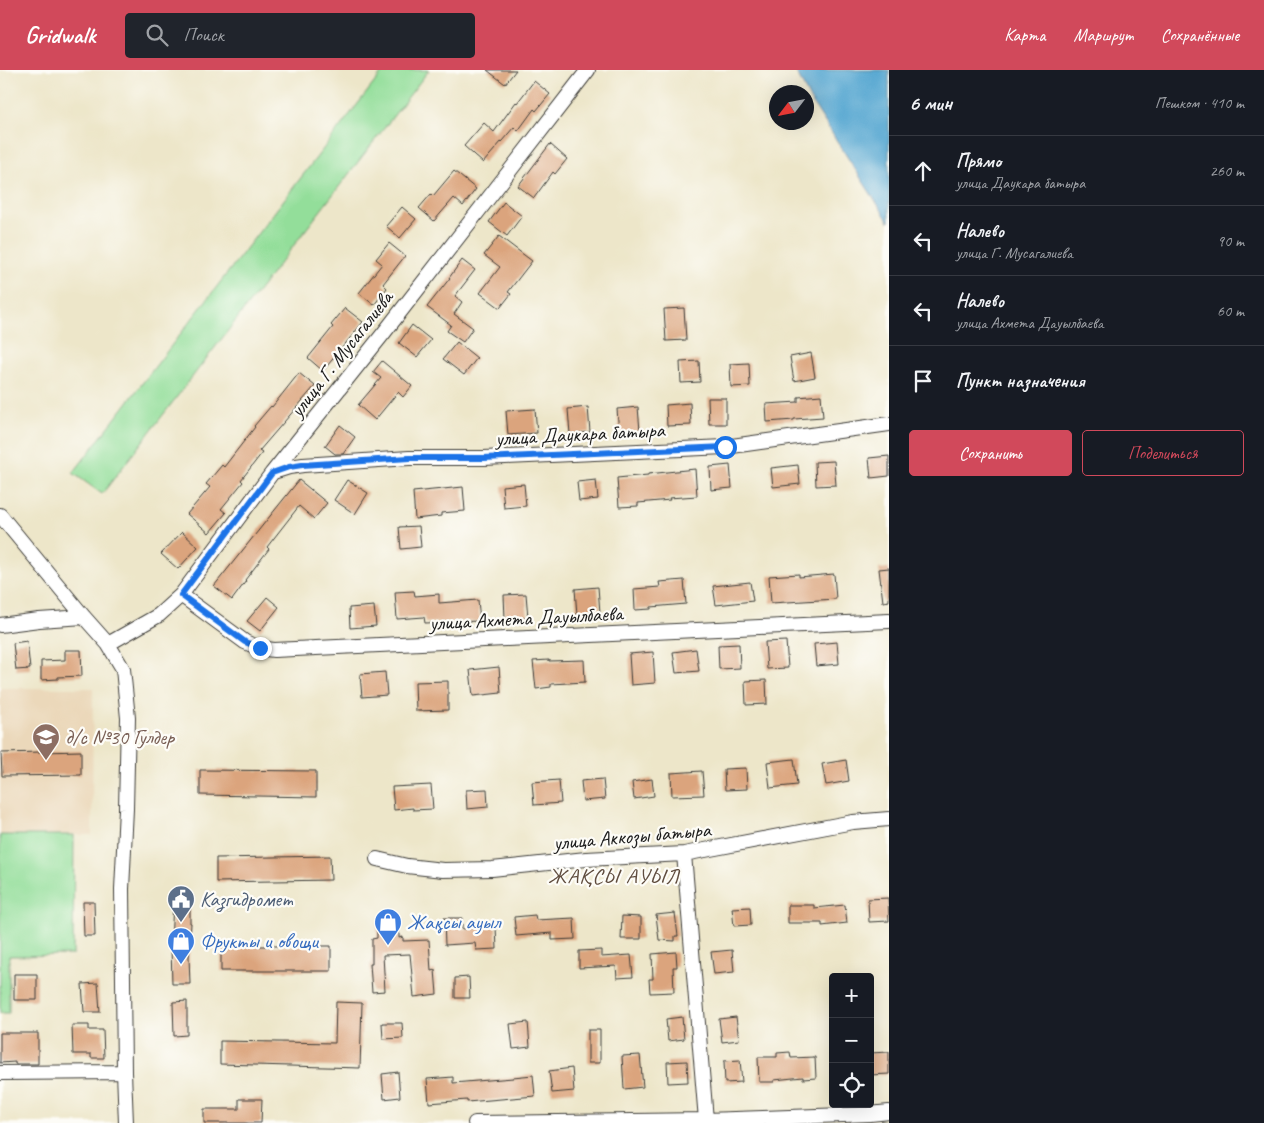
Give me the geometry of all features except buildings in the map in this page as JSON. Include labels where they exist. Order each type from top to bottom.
[{"type":"street","name":"улица Г. Мусагалиева","points":[[108,644],[159,615],[181,595],[272,473],[588,70]]},
{"type":"street","name":"улица Даукара батыра","points":[[272,473],[302,465],[409,458],[484,458],[725,447],[889,424]]},
{"type":"street","points":[[0,514],[108,644],[123,669],[128,718],[122,889],[126,1123]]},
{"type":"street","name":"улица Ахмета Дауылбаева","points":[[181,595],[245,642],[260,648],[274,650],[889,621]]},
{"type":"street","points":[[0,625],[84,617]]},
{"type":"street","name":"улица Аккозы батыра","points":[[376,859],[407,866],[434,869],[492,869],[586,859],[684,854],[853,822],[889,819]]},
{"type":"street","points":[[684,854],[706,1120]]},
{"type":"street","points":[[0,1073],[124,1072]]},
{"type":"street","points":[[475,1123],[706,1120],[889,1112]]},
{"type":"shaded area","name":"д/с №30 Гулдер","points":[[0,688],[93,688],[92,835],[0,835]]},
{"type":"green space","points":[[384,70],[429,70],[102,494],[73,473]]},
{"type":"green space","points":[[0,835],[74,835],[73,955],[9,956],[9,1013],[0,1013]]},
{"type":"water","points":[[795,70],[889,70],[889,222],[814,105],[814,85],[803,85]]},
{"type":"place","name":"д/с №30 Гулдер","points":[[46,761]]},
{"type":"place","name":"Казгидромет","points":[[181,923]]},
{"type":"place","name":"Жақсы ауыл","points":[[388,946]]},
{"type":"place","name":"Фрукты и овощи","points":[[181,965]]},
{"type":"district","name":"ЖАҚСЫ АУЫЛ","points":[[614,875]]},
{"type":"route","points":[[260,648],[245,642],[181,595],[272,473],[302,465],[409,458],[484,458],[725,447]]}]
